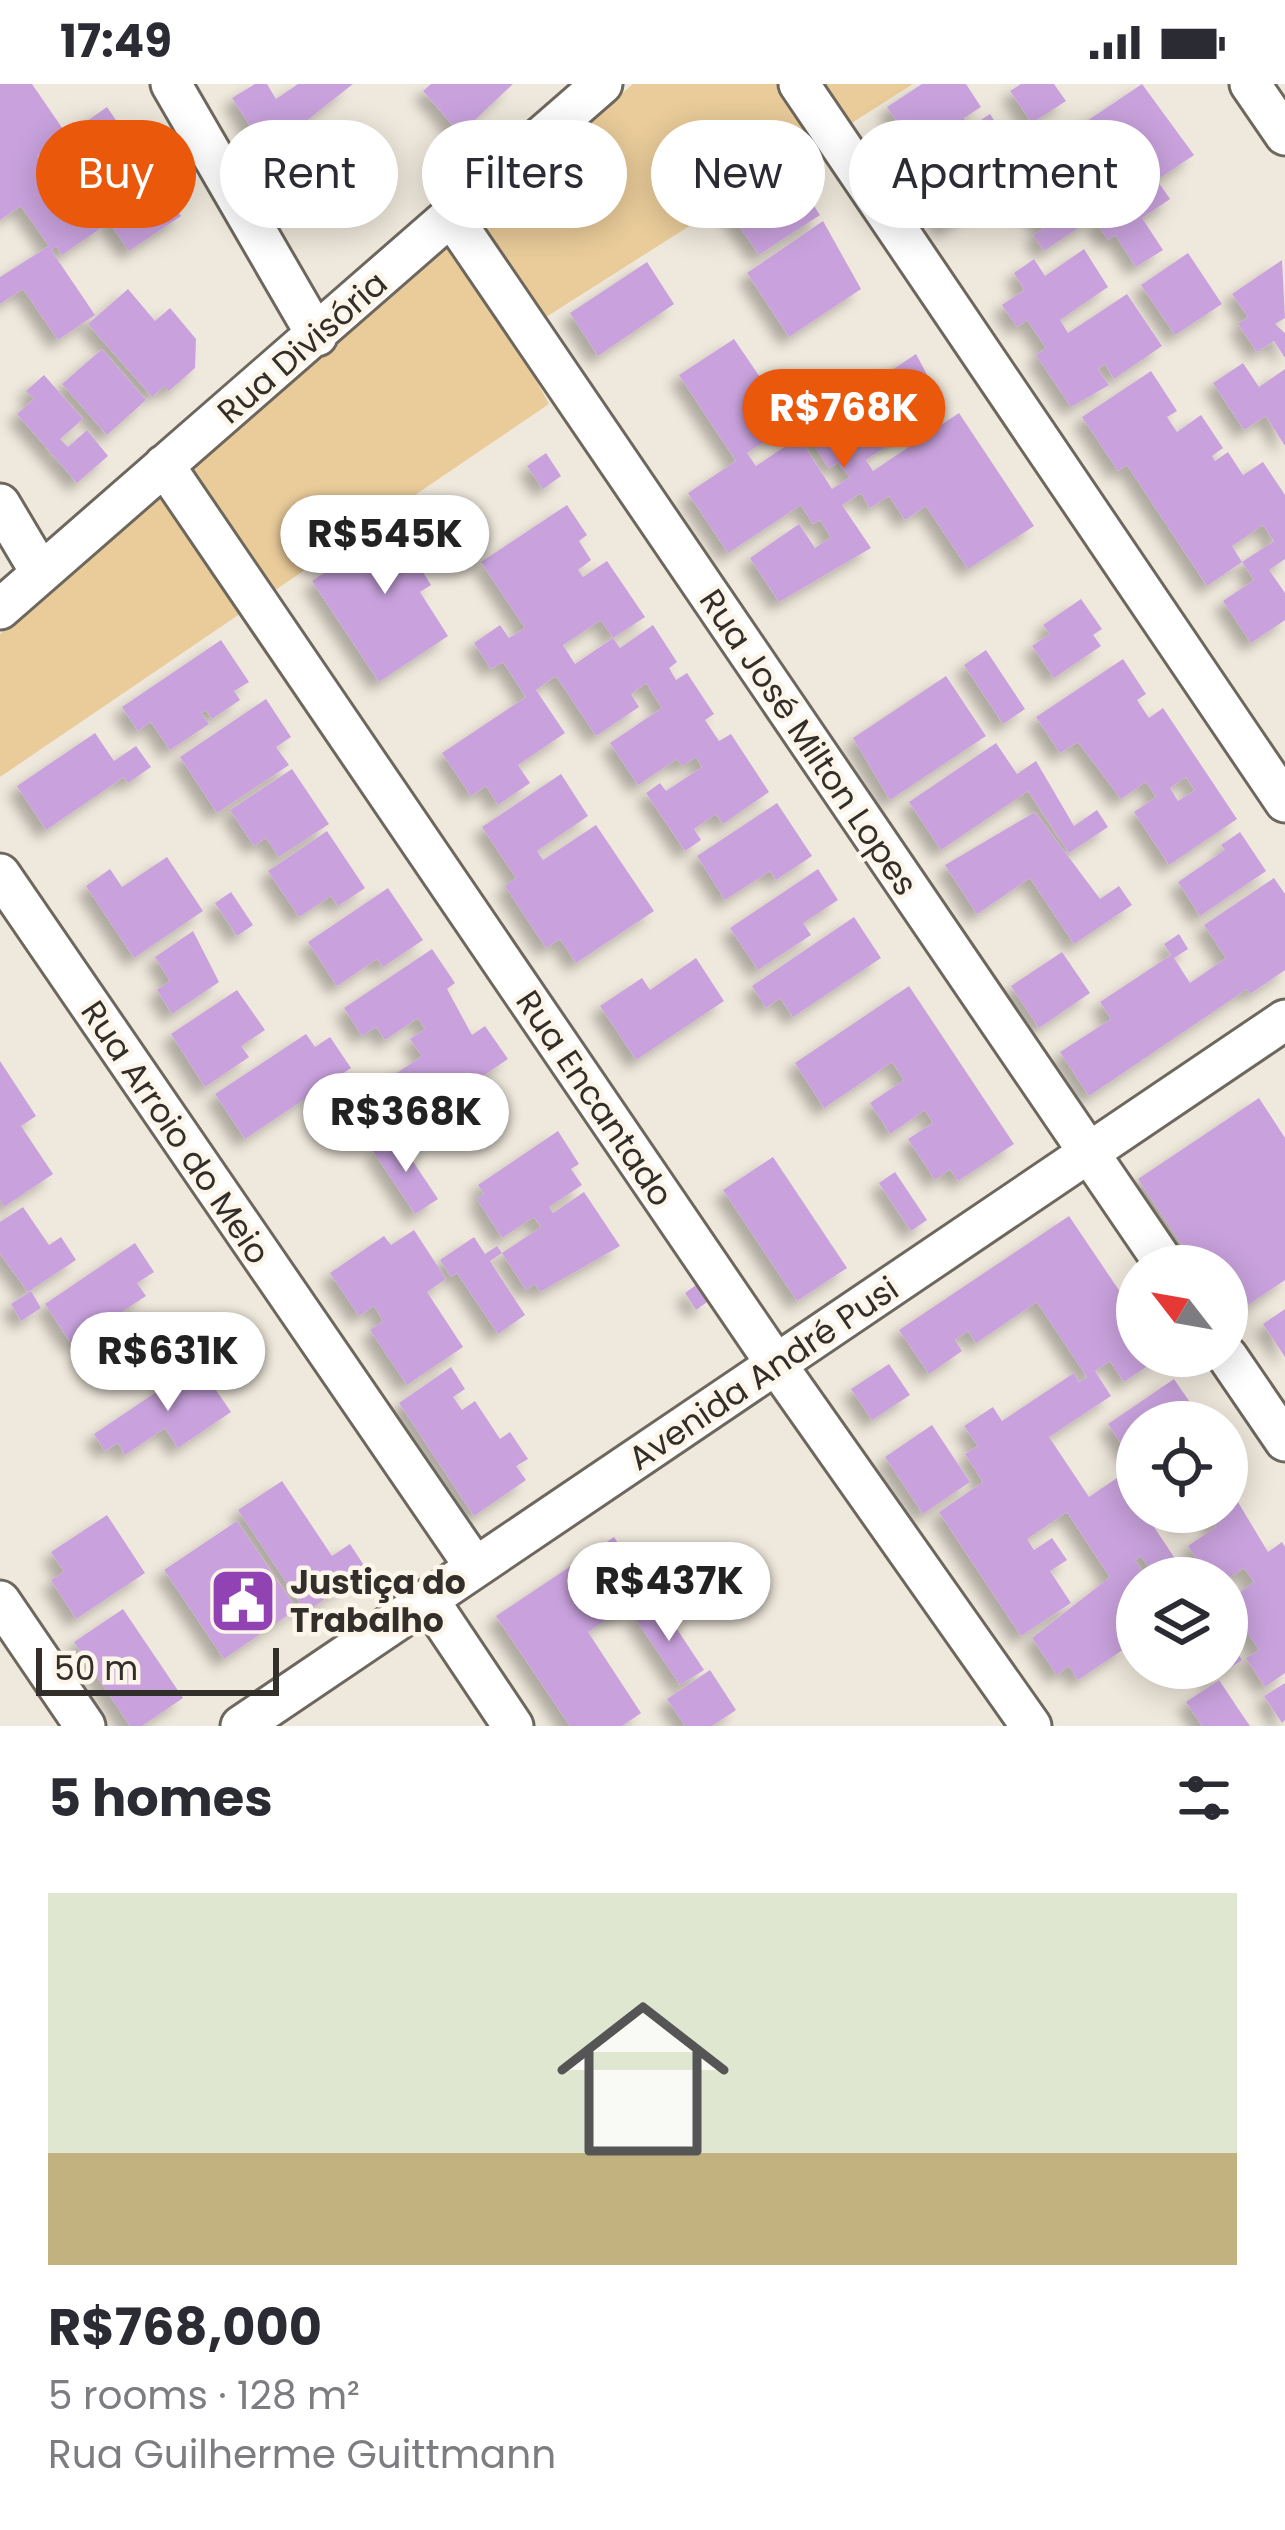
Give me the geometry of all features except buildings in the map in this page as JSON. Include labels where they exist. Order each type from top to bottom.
[{"type":"street","points":[[170,84],[317,336]]},
{"type":"street","points":[[799,84],[1285,802]]},
{"type":"street","points":[[1250,84],[1285,136]]},
{"type":"street","name":"Rua Divisória","points":[[556,120],[590,88]]},
{"type":"street","name":"Rua Divisória","points":[[0,609],[440,228]]},
{"type":"street","name":"Rua José Milton Lopes","points":[[459,228],[1152,1245]]},
{"type":"street","name":"Rua Encantado","points":[[164,465],[776,1364],[1031,1726]]},
{"type":"street","points":[[0,504],[40,573]]},
{"type":"street","name":"Rua Arroio do Meio","points":[[0,874],[475,1567]]},
{"type":"street","name":"Avenida André Pusi","points":[[241,1726],[1285,1020]]},
{"type":"street","points":[[1241,1377],[1285,1441]]},
{"type":"street","points":[[428,1599],[513,1726]]},
{"type":"street","points":[[0,1601],[85,1726]]},
{"type":"shaded area","points":[[633,84],[913,84],[849,120],[825,140],[825,120],[651,120],[651,228],[686,228],[513,338],[549,404],[0,777],[0,634],[467,228],[627,228],[627,120],[592,120]]},
{"type":"place","name":"Justiça do Trabalho","points":[[243,1601]]}]
